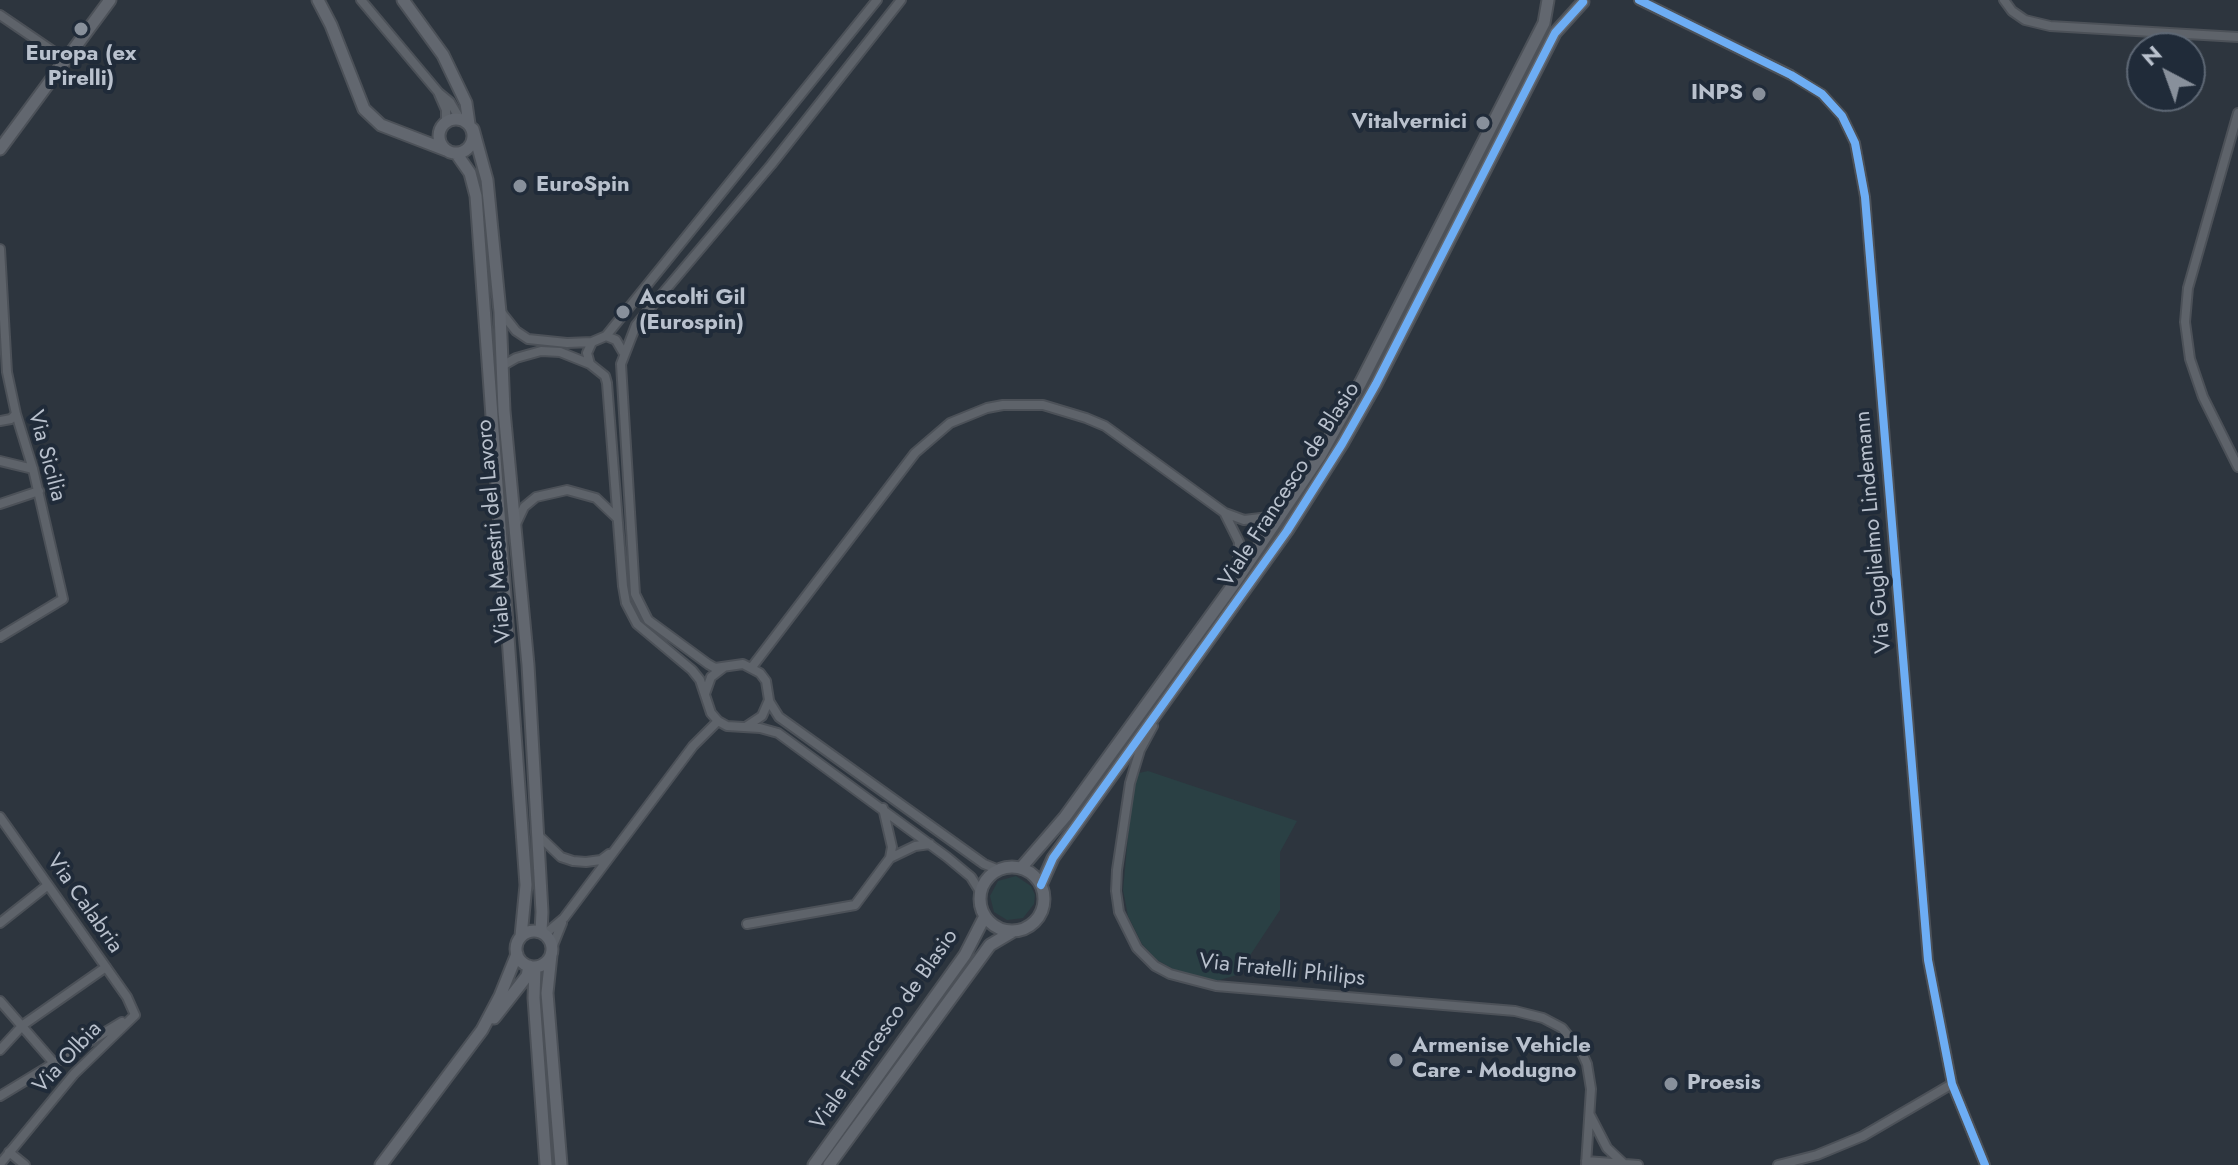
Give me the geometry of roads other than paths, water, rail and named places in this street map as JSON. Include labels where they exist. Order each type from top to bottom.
[{"type":"street","points":[[0,149],[110,0]]},
{"type":"street","points":[[318,0],[364,109],[381,125],[451,152],[462,152],[471,144],[467,124],[361,0]]},
{"type":"street","name":"Viale Maestri del Lavoro","points":[[403,0],[443,55],[466,103],[467,124],[487,180],[528,665],[543,933]]},
{"type":"street","points":[[500,312],[516,331],[528,339],[567,343],[592,342],[606,336],[877,0]]},
{"type":"street","points":[[901,0],[771,165],[636,325],[623,352],[621,364],[635,594],[648,620],[715,668],[734,664],[752,667],[766,681],[769,700],[779,717],[951,841],[984,864],[999,870],[1021,868],[1029,872],[1041,885],[1044,904],[1042,913],[1029,927],[1012,932],[1001,930],[985,916],[980,901],[984,883],[999,870]]},
{"type":"street","name":"Viale Francesco de Blasio","points":[[1021,868],[1065,817],[1293,500],[1345,413],[1544,23],[1548,0]]},
{"type":"street","points":[[1567,0],[1586,1]]},
{"type":"street","name":"Via Guglielmo Lindemann","points":[[1639,0],[1791,75],[1822,94],[1842,116],[1855,143],[1865,197],[1928,960],[1952,1084],[1985,1165]]},
{"type":"street","points":[[2004,0],[2012,11],[2025,20],[2050,26],[2238,37]]},
{"type":"street","name":"Viale Francesco de Blasio","points":[[1041,885],[1053,858],[1287,531],[1342,444],[1376,384],[1555,33],[1586,1]]},
{"type":"street","points":[[0,15],[66,60]]},
{"type":"street","points":[[439,93],[446,110],[446,121],[439,131],[439,139],[451,152]]},
{"type":"street","points":[[2238,113],[2234,136],[2188,288],[2185,322],[2190,359],[2203,397],[2238,467]]},
{"type":"street","points":[[446,121],[467,124]]},
{"type":"street","name":"Viale Maestri del Lavoro","points":[[451,152],[470,173],[476,196],[526,885],[521,936]]},
{"type":"street","name":"Via Sicilia","points":[[0,249],[7,372],[39,491],[63,599],[0,637]]},
{"type":"street","points":[[606,336],[616,340],[623,352]]},
{"type":"street","points":[[590,364],[587,353],[592,342]]},
{"type":"street","points":[[502,366],[516,358],[541,351],[560,352],[590,364],[605,376],[623,586],[631,614],[647,634],[692,670],[700,680],[711,713],[718,721],[727,726],[747,726],[778,733],[931,844],[971,877],[981,893]]},
{"type":"street","points":[[599,372],[611,372],[621,364]]},
{"type":"street","points":[[752,667],[915,453],[950,423],[987,408],[1043,405],[1105,426],[1225,513],[1244,520],[1269,517],[1293,500]]},
{"type":"street","points":[[0,421],[11,419],[16,414]]},
{"type":"street","points":[[0,461],[33,469]]},
{"type":"street","points":[[515,525],[524,507],[536,497],[567,490],[596,498],[617,518]]},
{"type":"street","points":[[0,504],[39,491]]},
{"type":"street","points":[[1225,513],[1239,542],[1236,581]]},
{"type":"street","points":[[705,694],[711,677],[725,667]]},
{"type":"street","name":"Via Fratelli Philips","points":[[1175,686],[1140,750],[1126,803],[1116,891],[1119,912],[1137,948],[1155,966],[1170,974],[1216,986],[1515,1011],[1543,1018],[1562,1028],[1587,1064],[1591,1089],[1586,1163]]},
{"type":"street","points":[[747,726],[762,716],[769,700]]},
{"type":"street","points":[[517,954],[523,964],[532,967],[545,963],[564,918],[693,746],[718,721]]},
{"type":"street","points":[[747,924],[855,905],[890,858],[892,847],[883,808]]},
{"type":"street","name":"Via Calabria","points":[[0,818],[127,997],[135,1015]]},
{"type":"street","points":[[538,835],[561,857],[573,861],[601,860],[616,848]]},
{"type":"street","points":[[890,858],[915,846],[931,844]]},
{"type":"street","points":[[0,923],[48,885]]},
{"type":"street","name":"Viale Francesco de Blasio","points":[[814,1165],[965,955],[985,916]]},
{"type":"street","points":[[482,1030],[500,996],[521,936],[531,931],[543,933],[564,918]]},
{"type":"street","name":"Viale Francesco de Blasio","points":[[829,1165],[990,945],[1012,932]]},
{"type":"street","points":[[543,933],[552,951],[547,993],[561,1165]]},
{"type":"street","points":[[0,1050],[23,1025],[106,967]]},
{"type":"street","points":[[381,1165],[532,967]]},
{"type":"street","points":[[532,967],[546,1165]]},
{"type":"street","points":[[0,1001],[54,1063]]},
{"type":"street","points":[[1,1093],[135,1015]]},
{"type":"street","name":"Via Olbia","points":[[0,1164],[74,1074],[135,1015]]},
{"type":"street","points":[[1778,1165],[1817,1155],[1863,1136],[1952,1084]]},
{"type":"street","points":[[1589,1114],[1607,1148],[1625,1165]]},
{"type":"street","points":[[9,1152],[25,1165]]},
{"type":"street","points":[[1814,1165],[1817,1155]]},
{"type":"street","points":[[1586,1163],[1638,1165]]},
{"type":"place","name":"Europa (ex Pirelli)","points":[[81,29]]},
{"type":"place","name":"INPS","points":[[1759,94]]},
{"type":"place","name":"Vitalvernici","points":[[1483,123]]},
{"type":"place","name":"EuroSpin","points":[[520,186]]},
{"type":"place","name":"Accolti Gil (Eurospin)","points":[[623,312]]},
{"type":"place","name":"Armenise Vehicle Care - Modugno","points":[[1396,1060]]},
{"type":"place","name":"Proesis","points":[[1671,1084]]}]
